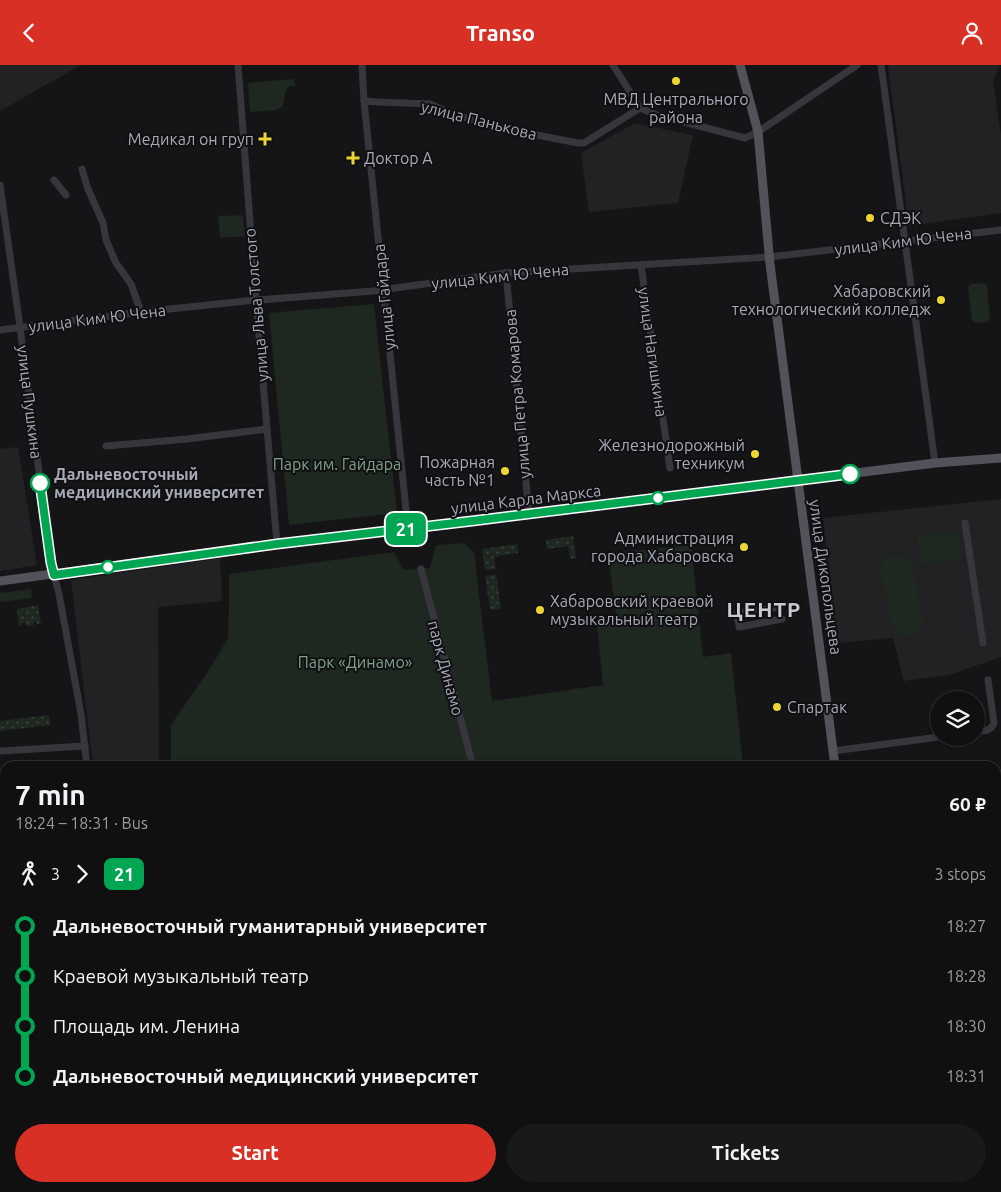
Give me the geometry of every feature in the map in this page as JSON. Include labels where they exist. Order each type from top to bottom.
[{"type":"main road","name":"улица Дикопольцева","points":[[740,65],[758,132],[769,257],[834,761]]},
{"type":"main road","name":"улица Карла Маркса","points":[[0,581],[277,544],[935,463],[1001,458]]},
{"type":"street","name":"улица Льва Толстого","points":[[238,65],[277,544]]},
{"type":"street","name":"улица Гайдара","points":[[362,65],[364,101],[408,529]]},
{"type":"street","points":[[613,65],[640,108],[657,115],[744,138],[758,132],[857,65]]},
{"type":"street","points":[[881,65],[935,463]]},
{"type":"street","name":"улица Панькова","points":[[364,101],[430,104],[450,113],[496,127],[578,143],[584,143],[640,108]]},
{"type":"street","points":[[82,169],[88,189],[103,223],[106,240],[116,263],[131,285],[141,312]]},
{"type":"street","points":[[54,180],[66,195]]},
{"type":"street","name":"улица Пушкина","points":[[0,185],[51,563],[59,594],[81,714],[86,761]]},
{"type":"street","name":"улица Ким Ю Чена","points":[[0,330],[256,300],[384,290],[506,273],[769,257],[1001,230]]},
{"type":"street","name":"улица Нагишкина","points":[[641,265],[670,468]]},
{"type":"street","name":"улица Петра Комарова","points":[[506,273],[529,514]]},
{"type":"street","points":[[106,446],[187,439],[267,429]]},
{"type":"street","points":[[965,523],[983,643]]},
{"type":"street","name":"парк Динамо","points":[[421,569],[472,761]]},
{"type":"street","points":[[780,607],[737,613],[738,624],[763,623],[782,619]]},
{"type":"street","points":[[761,609],[763,623]]},
{"type":"street","points":[[985,731],[989,730],[994,723],[988,680]]},
{"type":"street","points":[[833,751],[930,738]]},
{"type":"street","points":[[0,751],[85,746]]},
{"type":"shaded area","points":[[0,65],[81,65],[0,111]]},
{"type":"shaded area","points":[[888,65],[1000,65],[993,81],[1001,135],[1001,213],[909,226]]},
{"type":"shaded area","points":[[635,123],[693,135],[678,203],[589,212],[581,153]]},
{"type":"shaded area","points":[[18,447],[37,565],[0,571],[0,449]]},
{"type":"shaded area","points":[[1001,499],[1001,657],[949,675],[904,681],[893,638],[837,643],[823,518]]},
{"type":"shaded area","points":[[220,558],[222,601],[158,607],[159,761],[92,761],[71,580]]},
{"type":"green space","points":[[293,79],[296,85],[288,87],[282,107],[276,110],[250,112],[248,83]]},
{"type":"green space","points":[[243,215],[245,236],[220,238],[218,216]]},
{"type":"green space","points":[[971,284],[986,284],[987,288],[990,318],[987,322],[975,323],[972,320],[968,287]]},
{"type":"green space","name":"Парк им. Гайдара","points":[[374,304],[397,513],[289,525],[269,313]]},
{"type":"green space","points":[[958,531],[962,559],[920,565],[917,536]]},
{"type":"green space","points":[[573,536],[576,558],[570,559],[568,546],[547,549],[546,540]]},
{"type":"green space","name":"Парк «Динамо»","points":[[464,543],[474,553],[492,701],[603,685],[597,625],[617,622],[608,553],[691,545],[703,657],[731,653],[742,761],[171,761],[171,725],[211,667],[228,638],[229,574],[394,552],[404,570],[430,568],[436,545]]},
{"type":"green space","points":[[517,544],[518,553],[494,557],[496,569],[485,570],[482,549]]},
{"type":"green space","points":[[894,554],[908,559],[913,568],[923,617],[919,630],[910,636],[899,634],[891,623],[881,574],[884,562]]},
{"type":"green space","points":[[496,574],[501,609],[490,609],[485,576]]},
{"type":"green space","points":[[31,589],[32,598],[0,602],[0,593]]},
{"type":"green space","points":[[38,605],[41,624],[37,624],[36,621],[34,625],[26,626],[25,622],[22,623],[22,626],[19,626],[17,609]]},
{"type":"green space","points":[[49,715],[50,725],[0,731],[0,721]]},
{"type":"bus line","name":"21","points":[[40,483],[54,575],[277,544],[850,474]]},
{"type":"place","name":"МВД Центрального района","points":[[676,81]]},
{"type":"place","name":"Медикал он груп","points":[[265,139]]},
{"type":"place","name":"Доктор А","points":[[353,158]]},
{"type":"place","name":"СДЭК","points":[[870,218]]},
{"type":"place","name":"Хабаровский технологический колледж","points":[[941,300]]},
{"type":"place","name":"Железнодорожный техникум","points":[[755,454]]},
{"type":"place","name":"Пожарная часть №1","points":[[505,471]]},
{"type":"place","name":"Дальневосточный медицинский университет","points":[[40,483]]},
{"type":"place","name":"Администрация города Хабаровска","points":[[744,547]]},
{"type":"place","name":"Хабаровский краевой музыкальный театр","points":[[540,610]]},
{"type":"place","name":"Спартак","points":[[777,707]]},
{"type":"district","name":"ЦЕНТР","points":[[764,609]]}]
